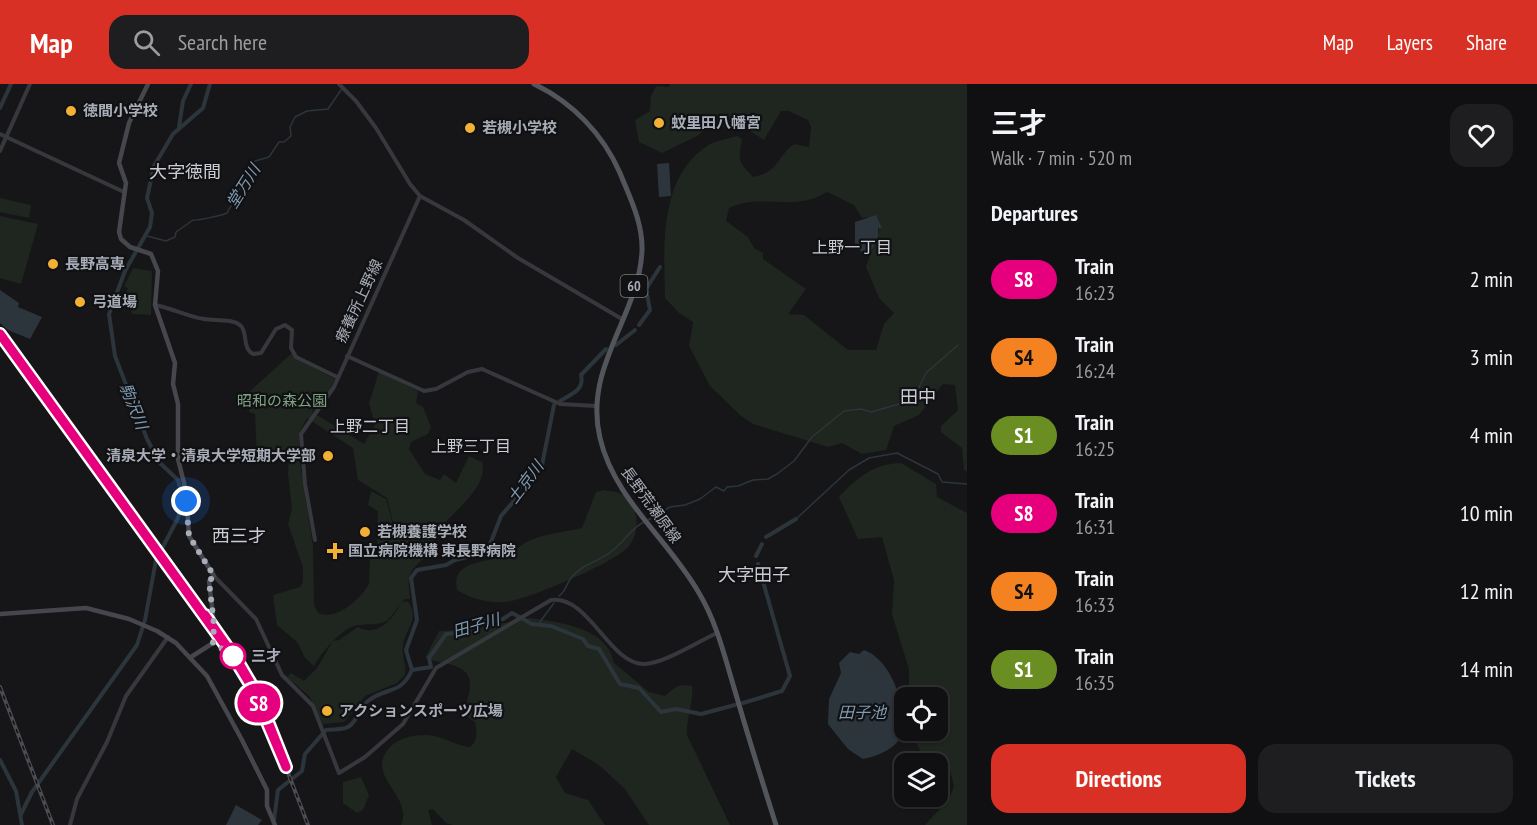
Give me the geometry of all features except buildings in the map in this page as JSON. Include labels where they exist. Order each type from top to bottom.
[{"type":"main road","points":[[148,84],[129,123],[118,163],[126,183],[118,232],[121,239],[137,250],[151,254],[157,264],[155,305],[175,363],[178,459],[186,491],[189,536],[214,576],[209,581],[214,625],[213,643],[191,657]]},
{"type":"main road","name":"長野荒瀬原線","points":[[534,84],[568,105],[599,136],[618,169],[637,215],[641,236],[640,265],[603,367],[596,406],[599,436],[605,456],[619,484],[700,594],[717,633],[776,825]]},
{"type":"main road","points":[[0,614],[78,607],[121,616],[168,637],[191,657],[207,676],[267,790],[267,806],[275,825]]},
{"type":"street","points":[[0,151],[30,84]]},
{"type":"street","points":[[342,87],[376,128],[410,184],[420,196],[464,220],[519,258],[622,319]]},
{"type":"street","points":[[0,134],[124,192]]},
{"type":"street","name":"療養所上野線","points":[[315,540],[300,440],[308,420],[330,394],[420,196]]},
{"type":"street","points":[[155,305],[203,319],[236,322],[241,326],[246,347],[253,354],[261,353],[276,329],[285,325],[292,330],[291,348],[296,357],[338,377]]},
{"type":"street","points":[[347,356],[424,391],[436,389],[468,372],[482,369],[560,404],[596,406]]},
{"type":"street","points":[[214,576],[256,619],[267,637],[282,675],[308,700],[339,772],[355,764],[403,724],[413,710],[429,675],[436,668],[551,600],[565,600],[625,656],[643,664],[656,662],[717,633]]},
{"type":"street","points":[[70,825],[77,799],[107,742],[126,696],[168,637]]},
{"type":"green space","points":[[670,84],[967,84],[967,472],[964,470],[962,448],[941,432],[941,426],[958,410],[955,385],[943,384],[919,415],[894,426],[886,450],[862,454],[842,443],[828,447],[753,424],[741,416],[710,386],[689,346],[693,322],[679,313],[665,298],[665,235],[673,193],[681,174],[693,158],[716,141],[737,136],[742,139],[740,160],[753,177],[773,168],[794,144],[809,147],[811,127],[808,120],[789,111],[781,111],[764,140],[739,124],[725,127],[711,125],[697,136],[662,153],[639,142],[635,120],[650,111],[651,96],[656,86],[669,87]],"holes":[[[827,192],[854,205],[862,218],[872,217],[878,221],[879,230],[866,267],[879,298],[894,313],[884,324],[876,350],[848,350],[804,315],[788,314],[806,289],[763,259],[763,253],[754,248],[748,237],[726,221],[729,208],[741,204],[802,201]]]},
{"type":"green space","points":[[0,198],[31,205],[29,218],[0,212]]},
{"type":"green space","points":[[0,216],[38,224],[21,284],[0,278]]},
{"type":"green space","points":[[133,268],[152,271],[151,315],[132,314],[128,302],[123,300],[128,288],[124,286]]},
{"type":"green space","name":"昭和の森公園","points":[[292,353],[296,359],[335,379],[327,395],[312,412],[364,444],[375,425],[369,403],[379,372],[418,391],[416,403],[423,407],[431,427],[428,434],[411,442],[409,449],[425,474],[440,480],[444,474],[456,483],[469,456],[482,462],[483,471],[475,490],[439,529],[434,533],[395,530],[387,498],[358,480],[353,448],[307,418],[299,433],[300,456],[292,449],[257,456],[255,414],[249,412],[249,392]]},
{"type":"green space","points":[[293,453],[300,463],[313,546],[314,605],[318,613],[325,615],[340,612],[354,602],[369,584],[370,556],[377,555],[378,511],[368,505],[371,491],[386,499],[395,532],[433,535],[432,548],[410,575],[410,599],[405,599],[387,621],[353,626],[346,630],[328,647],[314,666],[305,658],[298,643],[277,625],[273,595],[300,587],[303,582],[303,567],[288,524],[292,509],[288,474],[289,454]]},
{"type":"green space","points":[[901,463],[936,484],[937,497],[967,513],[967,825],[925,825],[942,807],[948,807],[948,800],[954,786],[948,770],[948,753],[921,753],[916,741],[948,741],[948,687],[908,687],[909,669],[892,614],[894,580],[882,537],[858,539],[839,497],[867,473],[891,464]]},
{"type":"green space","points":[[603,490],[621,494],[635,511],[636,525],[633,540],[621,553],[570,580],[516,600],[486,601],[457,590],[456,580],[465,567],[507,555],[537,538],[582,528],[596,492]]},
{"type":"green space","points":[[408,601],[412,608],[413,619],[403,646],[405,675],[397,683],[365,696],[344,722],[323,724],[309,696],[287,677],[291,673],[304,681],[317,668],[333,641],[339,640],[358,627],[372,630],[384,625],[401,603]]},
{"type":"green space","points":[[530,618],[568,625],[593,634],[610,651],[614,663],[649,692],[665,696],[677,687],[692,686],[687,735],[730,825],[649,825],[625,789],[599,765],[572,749],[556,777],[565,793],[588,800],[605,825],[453,825],[446,823],[433,809],[428,810],[432,825],[401,825],[403,814],[401,804],[382,767],[384,757],[391,746],[402,739],[421,735],[432,735],[470,747],[476,739],[475,722],[466,716],[470,687],[466,673],[455,666],[425,658],[439,631],[474,629]]},
{"type":"green space","points":[[361,777],[369,795],[363,810],[357,813],[343,803],[343,782]]},
{"type":"water","points":[[669,163],[671,196],[659,197],[657,164]]},
{"type":"water","points":[[876,215],[882,228],[878,228],[878,236],[871,252],[863,254],[855,243],[855,222]]},
{"type":"water","points":[[0,290],[19,303],[18,307],[42,317],[30,339],[8,330],[0,323]]},
{"type":"water","name":"田子池","points":[[864,650],[880,661],[896,687],[894,687],[894,741],[898,741],[881,753],[863,759],[848,749],[828,724],[829,699],[841,673],[839,663],[850,652],[859,654]]},
{"type":"water","points":[[236,805],[262,820],[258,825],[226,825]]},
{"type":"waterway","points":[[0,108],[11,84]]},
{"type":"waterway","points":[[179,127],[183,101],[191,84]]},
{"type":"waterway","name":"駒沢川","points":[[21,814],[32,792],[137,645],[145,620],[156,560],[178,518],[183,499],[178,480],[160,463],[147,439],[115,356],[109,314],[125,271],[150,227],[152,213],[147,198],[154,166],[173,134],[203,108],[210,84]]},
{"type":"waterway","name":"堂万川","points":[[147,236],[166,241],[175,237],[176,232],[193,220],[227,213],[255,161],[269,157],[279,142],[284,142],[291,136],[290,127],[295,117],[307,111],[328,109],[341,90]]},
{"type":"waterway","points":[[639,325],[650,310],[646,289],[660,267]]},
{"type":"waterway","points":[[616,345],[635,330]]},
{"type":"waterway","points":[[648,520],[670,507],[685,505],[700,499],[716,487],[724,491],[727,487],[738,486],[753,480],[768,479],[777,474],[794,461],[812,437],[844,411],[861,409],[871,412],[913,400],[926,373],[958,345]]},
{"type":"waterway","points":[[560,401],[579,388],[581,375],[606,349]]},
{"type":"waterway","name":"土京川","points":[[412,670],[406,650],[417,620],[411,578],[417,570],[446,565],[455,560],[487,552],[501,516],[513,502],[518,489],[542,465],[554,405]]},
{"type":"waterway","points":[[796,519],[849,470],[869,458],[897,453],[938,474],[942,482],[967,484]]},
{"type":"waterway","points":[[766,537],[796,519]]},
{"type":"waterway","points":[[559,596],[576,573],[612,551],[644,522]]},
{"type":"waterway","points":[[756,556],[762,544]]},
{"type":"waterway","points":[[743,703],[782,691],[790,676],[758,564]]},
{"type":"waterway","points":[[539,623],[554,603]]},
{"type":"waterway","name":"田子川","points":[[412,670],[431,667],[429,658],[446,634],[464,632],[481,621],[503,619],[512,613],[532,624],[551,626],[583,639],[588,646],[599,649],[620,684],[639,688],[661,712],[676,709],[701,714],[735,705]]},
{"type":"waterway","name":"田子川","points":[[274,820],[278,790],[302,771],[305,754],[326,730],[348,727],[368,701],[403,684],[412,670]]},
{"type":"waterway","points":[[0,760],[16,791],[22,825]]},
{"type":"railway","points":[[0,334],[240,665],[264,710],[308,825]]},
{"type":"railway","points":[[0,687],[53,825]]},
{"type":"train","name":"S8","points":[[0,334],[233,656],[253,689],[286,767],[257,694],[240,665],[205,615]]},
{"type":"place","name":"徳間小学校","points":[[71,111]]},
{"type":"place","name":"蚊里田八幡宮","points":[[659,123]]},
{"type":"place","name":"若槻小学校","points":[[470,128]]},
{"type":"place","name":"長野高専","points":[[53,264]]},
{"type":"place","name":"弓道場","points":[[80,302]]},
{"type":"place","name":"清泉大学・清泉大学短期大学部","points":[[328,456]]},
{"type":"place","name":"若槻養護学校","points":[[365,532]]},
{"type":"place","name":"国立病院機構 東長野病院","points":[[335,551]]},
{"type":"place","name":"三才","points":[[233,656]]},
{"type":"place","name":"アクションスポーツ広場","points":[[327,711]]},
{"type":"district","name":"大字徳間","points":[[185,172]]},
{"type":"district","name":"上野一丁目","points":[[852,247]]},
{"type":"district","name":"田中","points":[[918,397]]},
{"type":"district","name":"上野二丁目","points":[[370,426]]},
{"type":"district","name":"上野三丁目","points":[[471,446]]},
{"type":"district","name":"西三才","points":[[239,536]]},
{"type":"district","name":"大字田子","points":[[754,575]]},
{"type":"route","points":[[186,501],[189,536],[214,576],[209,581],[214,625],[213,643],[233,656]]}]
